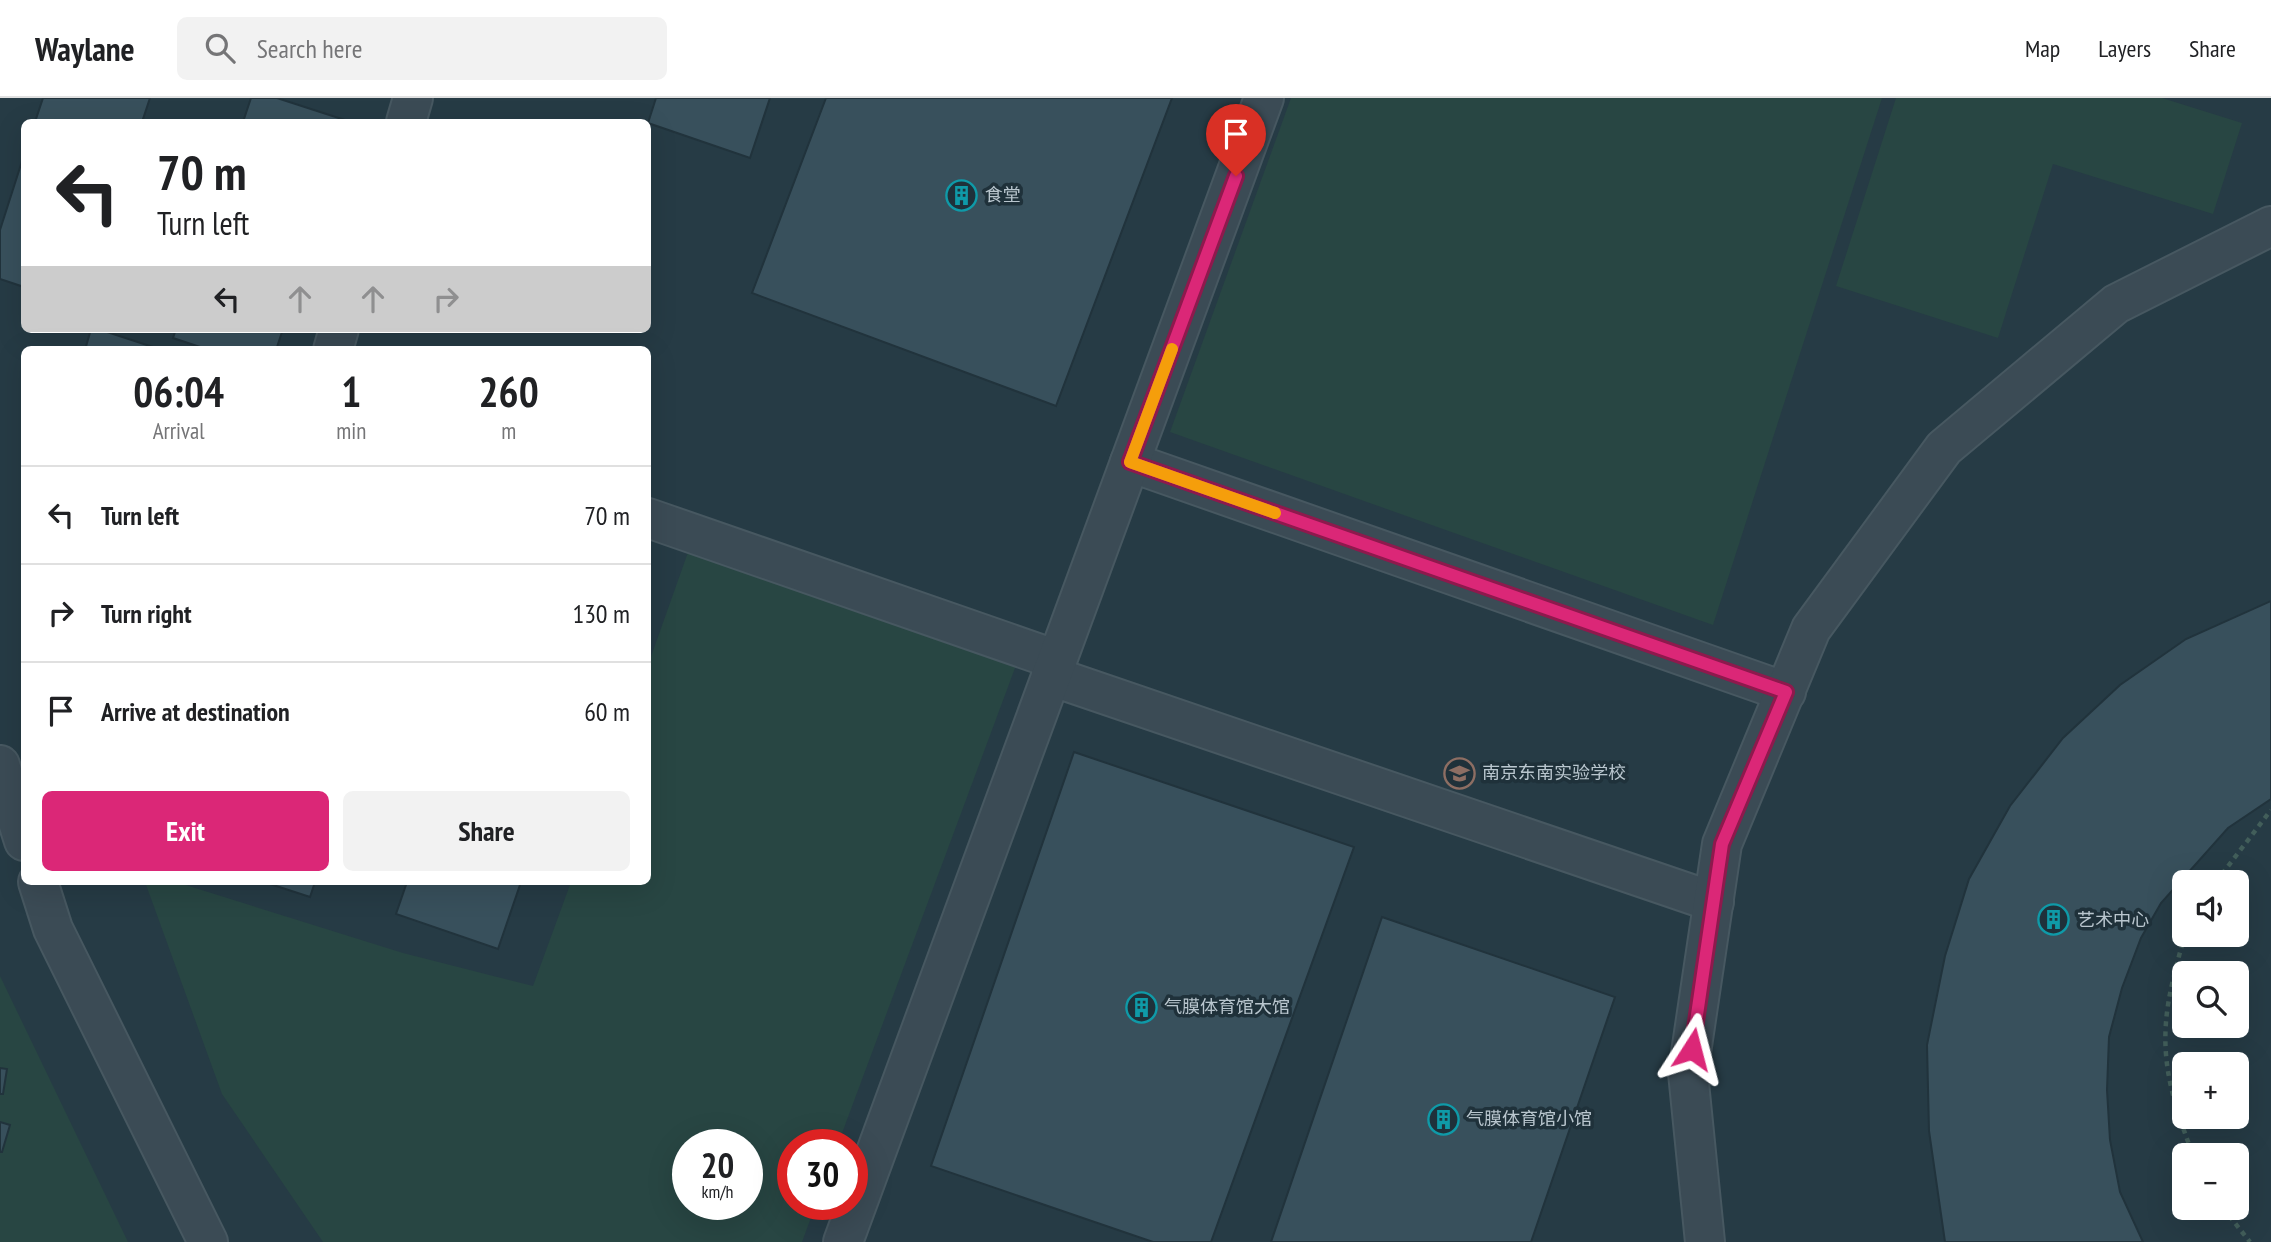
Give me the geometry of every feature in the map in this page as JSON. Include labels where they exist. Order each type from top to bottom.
[{"type":"street","points":[[406,119],[413,98]]},
{"type":"street","points":[[843,1242],[1264,98]]},
{"type":"street","points":[[1705,1242],[1688,1073],[1722,844],[1811,629],[1944,448],[2116,304],[2271,226]]},
{"type":"street","points":[[1130,462],[1786,692]]},
{"type":"street","points":[[651,519],[1054,668],[1714,902]]},
{"type":"street","points":[[0,765],[21,832]]},
{"type":"street","points":[[39,885],[53,929],[208,1242]]},
{"type":"path","points":[[2225,870],[2271,810]]},
{"type":"path","points":[[2183,947],[2168,1000],[2164,1050],[2172,1098],[2189,1143]]},
{"type":"path","points":[[2232,1220],[2250,1242]]},
{"type":"green space","points":[[1291,98],[1882,98],[1713,625],[1170,432]]},
{"type":"green space","points":[[1896,98],[2162,98],[2242,123],[2213,214],[2053,164],[1998,338],[1836,286]]},
{"type":"green space","points":[[692,541],[1021,652],[844,1129],[777,1129],[777,1220],[810,1220],[802,1242],[323,1242],[222,1094],[146,885],[186,885],[403,953],[533,986],[570,885],[651,885],[651,657]]},
{"type":"green space","points":[[0,976],[128,1242],[0,1242]]},
{"type":"building","points":[[43,98],[150,98],[143,119],[36,119]]},
{"type":"building","points":[[251,98],[277,98],[342,119],[244,119]]},
{"type":"building","points":[[656,98],[770,98],[750,158],[651,124],[649,119]]},
{"type":"building","name":"食堂","points":[[826,98],[1172,98],[1056,406],[752,293]]},
{"type":"building","points":[[21,164],[21,286],[0,279],[0,230]]},
{"type":"building","points":[[90,333],[110,333],[150,346],[86,346]]},
{"type":"building","points":[[175,333],[282,333],[277,346],[197,346],[173,338]]},
{"type":"building","name":"艺术中心","points":[[2271,601],[2271,799],[2228,828],[2190,870],[2172,870],[2172,891],[2161,903],[2141,938],[2122,988],[2109,1037],[2107,1090],[2110,1140],[2120,1192],[2143,1242],[1945,1242],[1929,1131],[1927,1045],[1945,956],[1969,879],[2010,806],[2063,738],[2120,685],[2186,639]]},
{"type":"building","name":"气膜体育馆大馆","points":[[1074,752],[1354,847],[1211,1242],[1153,1242],[931,1166]]},
{"type":"building","points":[[273,885],[314,885],[310,897]]},
{"type":"building","points":[[406,885],[520,885],[498,949],[396,914]]},
{"type":"building","name":"气膜体育馆小馆","points":[[1382,917],[1615,997],[1531,1242],[1271,1242]]},
{"type":"building","points":[[0,1068],[7,1069],[3,1094],[0,1094]]},
{"type":"building","points":[[0,1122],[10,1125],[2,1152],[0,1152]]},
{"type":"slow traffic","points":[[1172,349],[1130,462],[1275,513]]},
{"type":"place","name":"食堂","points":[[962,195]]},
{"type":"place","name":"南京东南实验学校","points":[[1459,773]]},
{"type":"place","name":"艺术中心","points":[[2054,920]]},
{"type":"place","name":"气膜体育馆大馆","points":[[1141,1007]]},
{"type":"place","name":"气膜体育馆小馆","points":[[1443,1119]]},
{"type":"route","points":[[1236,176],[1130,462],[1786,692],[1722,844],[1692,1049]]}]
